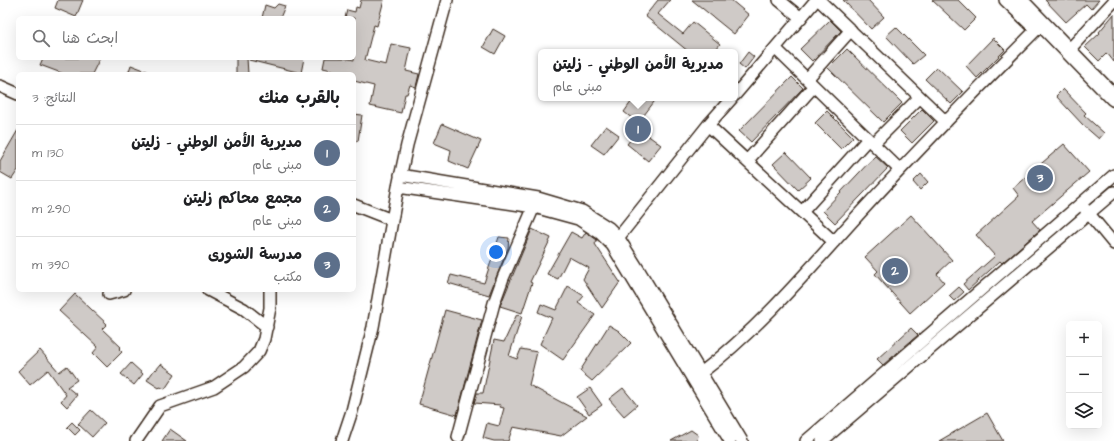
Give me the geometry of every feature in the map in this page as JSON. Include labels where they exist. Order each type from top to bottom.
[{"type":"highway","points":[[1019,0],[1039,27],[1114,110]]},
{"type":"highway","points":[[1039,27],[1068,51],[1114,98]]},
{"type":"street","points":[[342,441],[352,411],[373,327],[400,175],[447,0]]},
{"type":"street","points":[[779,0],[801,18]]},
{"type":"street","points":[[738,92],[776,49],[816,0]]},
{"type":"street","points":[[819,0],[946,122]]},
{"type":"street","points":[[701,373],[724,356],[752,329],[900,170],[1039,27],[1005,0]]},
{"type":"street","points":[[1068,51],[1114,0]]},
{"type":"street","points":[[747,162],[851,30]]},
{"type":"street","points":[[776,49],[900,170]]},
{"type":"street","points":[[0,86],[16,93]]},
{"type":"street","points":[[802,212],[870,142],[920,97]]},
{"type":"street","points":[[615,241],[708,125],[729,101]]},
{"type":"street","points":[[708,125],[834,242]]},
{"type":"street","points":[[400,175],[536,203],[578,219],[615,241],[701,373],[742,441]]},
{"type":"street","points":[[822,441],[895,371],[1114,175]]},
{"type":"street","points":[[398,187],[536,203]]},
{"type":"street","points":[[806,441],[895,371],[1089,214],[1114,192]]},
{"type":"street","points":[[458,437],[494,303],[503,278],[536,203]]},
{"type":"street","points":[[1082,204],[1114,244]]},
{"type":"street","points":[[356,206],[392,220]]},
{"type":"street","points":[[615,241],[730,441]]},
{"type":"street","points":[[109,294],[116,292]]},
{"type":"street","points":[[212,292],[244,309],[267,327]]},
{"type":"street","points":[[136,441],[160,406],[214,387],[244,367],[259,350],[267,327],[270,292]]},
{"type":"building","points":[[58,0],[83,0],[76,16],[55,8]]},
{"type":"building","points":[[361,0],[384,0],[377,26],[374,25],[365,60],[386,65],[391,44],[411,48],[406,71],[419,74],[416,87],[410,85],[407,94],[405,94],[401,113],[370,106],[374,86],[356,82],[356,72],[336,72],[323,68],[325,60],[356,60],[356,16],[346,16],[347,10],[355,12],[356,7],[359,8]]},
{"type":"building","points":[[658,0],[670,0],[658,14],[683,34],[693,22],[720,44],[716,49],[685,49],[645,16]]},
{"type":"building","points":[[692,0],[731,0],[749,15],[734,34]]},
{"type":"building","points":[[843,0],[868,0],[884,17],[871,29]]},
{"type":"building","points":[[932,0],[958,0],[976,18],[964,30]]},
{"type":"building","points":[[1045,0],[1099,0],[1091,9],[1086,4],[1066,22]]},
{"type":"building","points":[[278,4],[285,6],[281,16],[262,16],[265,5],[274,8]]},
{"type":"building","points":[[1114,14],[1114,62],[1107,53],[1099,61],[1085,47],[1100,33],[1099,32]]},
{"type":"building","points":[[830,20],[841,31],[812,61],[800,49]]},
{"type":"building","points":[[896,27],[924,55],[913,64],[886,36]]},
{"type":"building","points":[[493,29],[505,36],[495,54],[483,47]]},
{"type":"building","points":[[993,38],[1005,50],[977,78],[966,66]]},
{"type":"building","points":[[847,49],[902,103],[883,122],[828,68]]},
{"type":"building","points":[[748,52],[754,57],[745,69],[739,64]]},
{"type":"building","points":[[42,60],[99,60],[93,72],[59,72],[40,65]]},
{"type":"building","points":[[236,60],[247,60],[248,72],[236,72]]},
{"type":"building","points":[[249,60],[304,60],[301,72]]},
{"type":"building","points":[[131,65],[149,72],[129,72]]},
{"type":"building","points":[[937,67],[963,92],[951,104],[925,79]]},
{"type":"building","points":[[792,77],[803,88],[751,142],[739,131]]},
{"type":"building","points":[[1063,89],[1086,113],[1084,115],[1104,133],[1099,139],[1083,125],[1056,96]]},
{"type":"building","points":[[632,101],[655,101],[638,123],[624,112]]},
{"type":"building","points":[[922,109],[934,121],[912,143],[900,131]]},
{"type":"building","points":[[827,111],[853,137],[841,149],[815,123]]},
{"type":"building","points":[[356,114],[362,115],[358,141],[356,141]]},
{"type":"building","points":[[442,124],[481,141],[468,169],[449,161],[451,150],[434,143]]},
{"type":"building","points":[[606,126],[619,135],[604,154],[591,145]]},
{"type":"building","points":[[639,129],[661,145],[648,161],[627,144]]},
{"type":"building","points":[[16,133],[16,173],[12,179],[0,172],[0,161]]},
{"type":"building","points":[[1064,144],[1089,172],[1032,221],[1040,230],[1002,263],[1000,261],[968,290],[963,284],[995,256],[976,235],[1019,196],[1013,188]]},
{"type":"building","points":[[786,152],[811,178],[798,190],[773,164]]},
{"type":"building","points":[[875,156],[888,168],[835,223],[823,211]]},
{"type":"building","points":[[921,174],[928,182],[920,190],[913,182]]},
{"type":"building","points":[[911,215],[952,260],[937,274],[944,282],[910,313],[875,274],[878,271],[865,257]]},
{"type":"building","points":[[532,229],[551,238],[530,282],[532,283],[522,313],[500,306]]},
{"type":"building","points":[[571,232],[582,238],[586,232],[597,240],[595,244],[620,282],[602,308],[583,279],[589,268],[569,257],[558,279],[547,274]]},
{"type":"building","points":[[499,237],[509,238],[508,248],[489,295],[448,283],[451,275],[484,283]]},
{"type":"building","points":[[568,286],[584,296],[578,303],[595,315],[563,360],[540,344],[552,318],[538,312],[541,304],[556,310]]},
{"type":"building","points":[[959,287],[964,292],[954,301],[949,296]]},
{"type":"building","points":[[75,294],[107,324],[102,329],[121,347],[119,349],[122,352],[107,367],[93,353],[98,347],[59,311]]},
{"type":"building","points":[[445,310],[482,320],[457,415],[419,404]]},
{"type":"building","points":[[517,314],[522,316],[509,356],[517,359],[521,349],[537,352],[529,385],[587,416],[561,436],[513,427],[508,441],[494,441],[483,438],[487,423],[499,426],[504,408],[500,407],[501,405],[474,403],[477,393],[483,393],[494,340],[504,342]]},
{"type":"building","points":[[609,325],[619,331],[631,343],[592,381],[580,371]]},
{"type":"building","points":[[911,328],[918,335],[883,365],[877,359]]},
{"type":"building","points":[[40,350],[59,372],[67,366],[77,380],[67,387],[77,395],[67,407],[61,401],[66,395],[48,370],[30,385],[18,371]]},
{"type":"building","points":[[131,363],[143,374],[134,385],[121,374]]},
{"type":"building","points":[[161,364],[175,374],[165,389],[159,388],[147,380],[155,369],[156,370]]},
{"type":"building","points":[[590,388],[602,405],[589,414],[577,397]]},
{"type":"building","points":[[623,388],[637,405],[624,416],[609,399]]},
{"type":"building","points":[[91,410],[105,423],[92,437],[78,424]]},
{"type":"building","points":[[987,413],[1003,441],[939,441]]},
{"type":"building","points":[[72,422],[80,430],[75,435],[67,427]]},
{"type":"building","points":[[170,429],[187,441],[162,441]]},
{"type":"building","points":[[691,430],[698,435],[697,441],[671,441]]},
{"type":"place","name":"مديرية الأمن الوطني - زليتن","points":[[638,129]]},
{"type":"place","name":"مدرسة الشورى","points":[[1040,178]]},
{"type":"place","name":"مجمع محاكم زليتن","points":[[895,271]]}]
